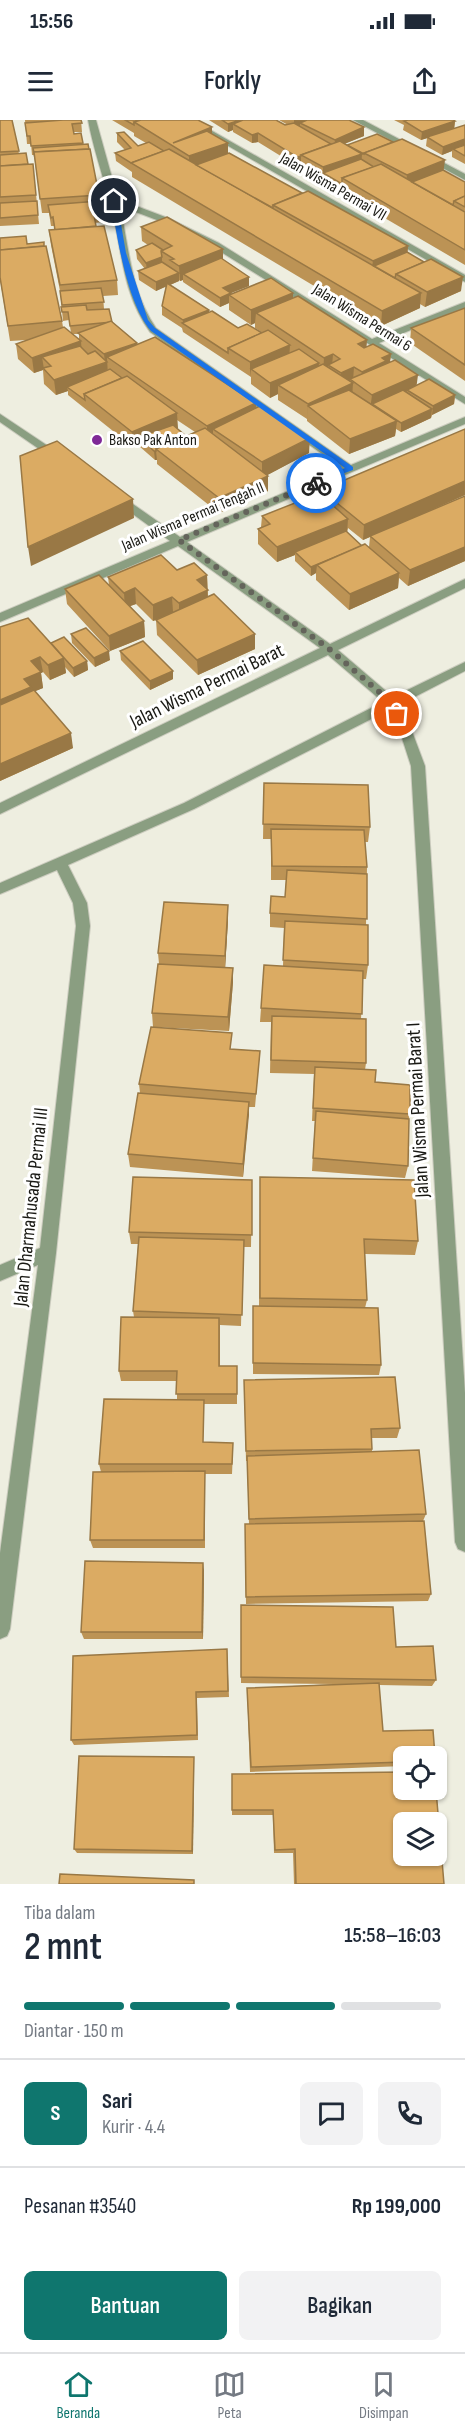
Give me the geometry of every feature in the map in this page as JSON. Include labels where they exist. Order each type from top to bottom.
[{"type":"street","points":[[92,120],[99,158],[114,201],[123,253],[141,311],[153,330],[351,469]]},
{"type":"street","name":"Jalan Wisma Permai VII","points":[[187,120],[465,279]]},
{"type":"street","points":[[357,120],[465,177]]},
{"type":"street","name":"Jalan Wisma Permai 6","points":[[114,201],[165,220],[216,245],[465,400]]},
{"type":"street","points":[[372,342],[465,305]]},
{"type":"street","points":[[0,417],[66,462]]},
{"type":"street","name":"Jalan Wisma Permai Tengah II","points":[[0,618],[465,420]]},
{"type":"street","name":"Jalan Wisma Permai Barat I","points":[[104,488],[333,652],[391,702],[411,738],[418,766],[465,1542]]},
{"type":"street","name":"Jalan Wisma Permai Barat","points":[[0,809],[333,652],[465,583]]},
{"type":"street","points":[[0,889],[189,806],[465,666]]},
{"type":"street","name":"Jalan Dharmahusada Permai III","points":[[0,1629],[48,1253],[83,926],[80,903],[61,864]]},
{"type":"street","points":[[0,1273],[48,1253]]},
{"type":"building","points":[[0,120],[12,120],[19,151],[0,152]]},
{"type":"building","points":[[81,120],[82,123],[72,124],[74,134],[81,133],[83,143],[31,146],[25,123]]},
{"type":"building","points":[[125,120],[141,120],[134,122],[134,125]]},
{"type":"building","points":[[198,120],[212,127],[173,143],[207,131],[228,143],[189,156],[134,122]]},
{"type":"building","points":[[222,120],[240,120],[228,124]]},
{"type":"building","points":[[243,120],[276,120],[285,125],[294,123],[331,144],[297,157],[258,133],[252,135],[233,124]]},
{"type":"building","points":[[307,120],[349,120],[364,127],[335,140],[300,123]]},
{"type":"building","points":[[404,121],[455,121],[422,132]]},
{"type":"building","points":[[465,125],[465,139],[443,147],[427,137]]},
{"type":"building","points":[[124,132],[138,146],[149,142],[164,151],[131,163],[115,153],[131,148],[117,133]]},
{"type":"building","points":[[377,134],[393,142],[364,154],[347,145]]},
{"type":"building","points":[[402,139],[445,160],[407,175],[364,153]]},
{"type":"building","points":[[340,141],[362,154],[323,167],[301,155]]},
{"type":"building","points":[[88,144],[89,149],[34,152],[35,158],[33,148]]},
{"type":"building","points":[[465,145],[465,156],[453,149]]},
{"type":"building","points":[[90,149],[99,195],[40,199],[34,152]]},
{"type":"building","points":[[169,149],[421,293],[382,311],[131,163]]},
{"type":"building","points":[[26,153],[28,164],[0,166],[0,155]]},
{"type":"building","points":[[229,153],[302,193],[273,205],[273,208],[196,165]]},
{"type":"building","points":[[361,159],[374,167],[342,178],[342,184],[323,173]]},
{"type":"building","points":[[33,164],[36,195],[0,197],[0,166]]},
{"type":"building","points":[[381,164],[465,212],[465,250],[342,178]]},
{"type":"building","points":[[443,170],[465,182],[465,196],[454,201],[453,205],[412,182]]},
{"type":"building","points":[[308,191],[408,246],[373,261],[273,205]]},
{"type":"building","points":[[465,196],[465,207],[454,201]]},
{"type":"building","points":[[37,201],[38,215],[0,218],[0,203]]},
{"type":"building","points":[[99,201],[101,214],[94,215],[96,226],[55,230],[48,205]]},
{"type":"building","points":[[167,217],[223,249],[179,266],[170,260],[174,259],[161,251],[172,246],[141,227]]},
{"type":"building","points":[[104,226],[117,280],[60,285],[49,230]]},
{"type":"building","points":[[26,236],[27,244],[44,242],[44,246],[0,250],[0,238]]},
{"type":"building","points":[[152,243],[163,250],[161,251],[162,257],[146,263],[136,250]]},
{"type":"building","points":[[46,246],[62,321],[8,326],[0,277],[0,250]]},
{"type":"building","points":[[407,252],[424,262],[396,274],[395,278],[374,266]]},
{"type":"building","points":[[221,258],[249,277],[223,288],[231,293],[220,298],[183,274]]},
{"type":"building","points":[[431,259],[463,277],[427,292],[396,274]]},
{"type":"building","points":[[162,262],[179,273],[156,282],[138,271]]},
{"type":"building","points":[[271,278],[293,293],[251,310],[229,295]]},
{"type":"building","points":[[167,283],[209,310],[183,320],[162,306]]},
{"type":"building","points":[[101,288],[104,302],[62,305],[60,291]]},
{"type":"building","points":[[298,296],[367,340],[358,344],[364,348],[373,344],[391,354],[382,358],[386,361],[362,372],[354,367],[341,373],[328,365],[340,359],[333,354],[324,358],[256,313]]},
{"type":"building","points":[[86,305],[87,310],[109,309],[112,322],[70,326],[68,312],[62,312],[61,307]]},
{"type":"building","points":[[465,308],[465,365],[411,328]]},
{"type":"building","points":[[212,311],[238,328],[247,324],[262,333],[228,348],[228,353],[182,323]]},
{"type":"building","points":[[111,321],[137,343],[104,354],[78,333]]},
{"type":"building","points":[[64,327],[81,341],[32,358],[16,344]]},
{"type":"building","points":[[268,330],[290,345],[250,362],[228,348]]},
{"type":"building","points":[[155,337],[256,403],[207,426],[107,357]]},
{"type":"building","points":[[80,346],[88,354],[95,351],[107,362],[54,380],[43,368],[51,366],[42,357]]},
{"type":"building","points":[[299,349],[319,363],[270,383],[251,369]]},
{"type":"building","points":[[395,360],[418,375],[372,395],[350,379]]},
{"type":"building","points":[[323,364],[353,383],[308,404],[278,385]]},
{"type":"building","points":[[110,369],[122,378],[84,394],[85,400],[67,387]]},
{"type":"building","points":[[127,376],[177,413],[132,432],[84,394]]},
{"type":"building","points":[[429,379],[455,395],[433,406],[407,390]]},
{"type":"building","points":[[349,390],[397,421],[350,439],[308,406]]},
{"type":"building","points":[[403,390],[432,409],[401,423],[372,404]]},
{"type":"building","points":[[260,406],[310,438],[262,462],[213,429]]},
{"type":"building","points":[[173,425],[186,436],[156,451],[139,437]]},
{"type":"building","points":[[205,428],[268,476],[219,498],[156,449]]},
{"type":"building","points":[[465,429],[465,481],[364,525],[321,490]]},
{"type":"building","points":[[57,441],[133,499],[28,547],[20,456]]},
{"type":"building","points":[[465,496],[465,547],[410,570],[370,536]]},
{"type":"building","points":[[310,497],[319,504],[328,501],[348,519],[277,547],[258,529],[270,524],[262,516]]},
{"type":"building","points":[[346,531],[362,546],[311,567],[295,552]]},
{"type":"building","points":[[365,544],[399,573],[350,594],[317,565]]},
{"type":"building","points":[[161,555],[177,570],[194,563],[207,575],[197,580],[208,590],[179,603],[172,597],[153,605],[135,588],[124,593],[108,577]]},
{"type":"building","points":[[99,575],[144,621],[109,636],[65,589]]},
{"type":"building","points":[[214,594],[255,634],[197,660],[156,620]]},
{"type":"building","points":[[28,618],[64,658],[48,665],[40,657],[31,661],[41,672],[24,679],[31,687],[0,700],[0,627]]},
{"type":"building","points":[[86,628],[109,651],[94,658],[71,634]]},
{"type":"building","points":[[64,637],[87,661],[73,668],[51,643]]},
{"type":"building","points":[[143,641],[173,671],[150,681],[120,651]]},
{"type":"building","points":[[34,690],[71,733],[0,764],[0,705]]},
{"type":"building","points":[[264,783],[368,785],[370,827],[263,824]]},
{"type":"building","points":[[271,829],[364,830],[367,867],[272,866]]},
{"type":"building","points":[[287,870],[367,874],[367,919],[270,913],[271,896],[285,897]]},
{"type":"building","points":[[164,902],[228,905],[225,956],[158,953]]},
{"type":"building","points":[[285,921],[368,925],[368,965],[283,960]]},
{"type":"building","points":[[158,964],[233,968],[228,1017],[152,1013]]},
{"type":"building","points":[[264,965],[363,971],[362,1014],[261,1008]]},
{"type":"building","points":[[272,1016],[366,1019],[366,1063],[271,1060]]},
{"type":"building","points":[[151,1027],[232,1033],[230,1049],[260,1051],[256,1094],[139,1084]]},
{"type":"building","points":[[315,1067],[376,1070],[375,1082],[410,1085],[410,1114],[313,1108]]},
{"type":"building","points":[[138,1093],[249,1102],[243,1164],[128,1154]]},
{"type":"building","points":[[316,1111],[409,1119],[408,1166],[313,1158]]},
{"type":"building","points":[[133,1177],[252,1180],[252,1235],[129,1232]]},
{"type":"building","points":[[260,1177],[414,1180],[418,1241],[364,1239],[367,1300],[260,1298]]},
{"type":"building","points":[[139,1237],[244,1240],[242,1315],[133,1311]]},
{"type":"building","points":[[253,1306],[378,1308],[381,1365],[253,1363]]},
{"type":"building","points":[[121,1317],[219,1318],[219,1366],[237,1366],[237,1394],[176,1394],[177,1371],[119,1371]]},
{"type":"building","points":[[395,1377],[400,1428],[371,1429],[372,1449],[246,1451],[244,1380]]},
{"type":"building","points":[[104,1399],[204,1400],[203,1442],[233,1443],[232,1464],[99,1464]]},
{"type":"building","points":[[419,1450],[426,1514],[249,1519],[247,1456]]},
{"type":"building","points":[[205,1471],[204,1540],[90,1540],[93,1472]]},
{"type":"building","points":[[424,1521],[431,1594],[246,1597],[245,1524]]},
{"type":"building","points":[[85,1561],[203,1563],[202,1632],[81,1632]]},
{"type":"building","points":[[241,1605],[393,1607],[396,1647],[433,1646],[436,1680],[241,1677]]},
{"type":"building","points":[[227,1649],[228,1691],[196,1692],[197,1735],[71,1740],[73,1656]]},
{"type":"building","points":[[379,1683],[383,1731],[433,1730],[434,1746],[393,1746],[393,1762],[251,1767],[247,1688]]},
{"type":"building","points":[[79,1756],[194,1757],[192,1851],[74,1849]]},
{"type":"building","points":[[393,1772],[393,1800],[437,1800],[438,1812],[393,1812],[393,1866],[442,1866],[444,1884],[296,1884],[295,1849],[275,1850],[273,1810],[232,1810],[232,1774]]},
{"type":"building","points":[[60,1874],[194,1880],[194,1884],[59,1884]]},
{"type":"way so far","points":[[316,483],[179,540],[328,648],[391,702],[397,714]]},
{"type":"place","name":"Bakso Pak Anton","points":[[97,440]]},
{"type":"route","points":[[114,201],[123,253],[145,321],[153,330],[351,469],[316,483]]}]
